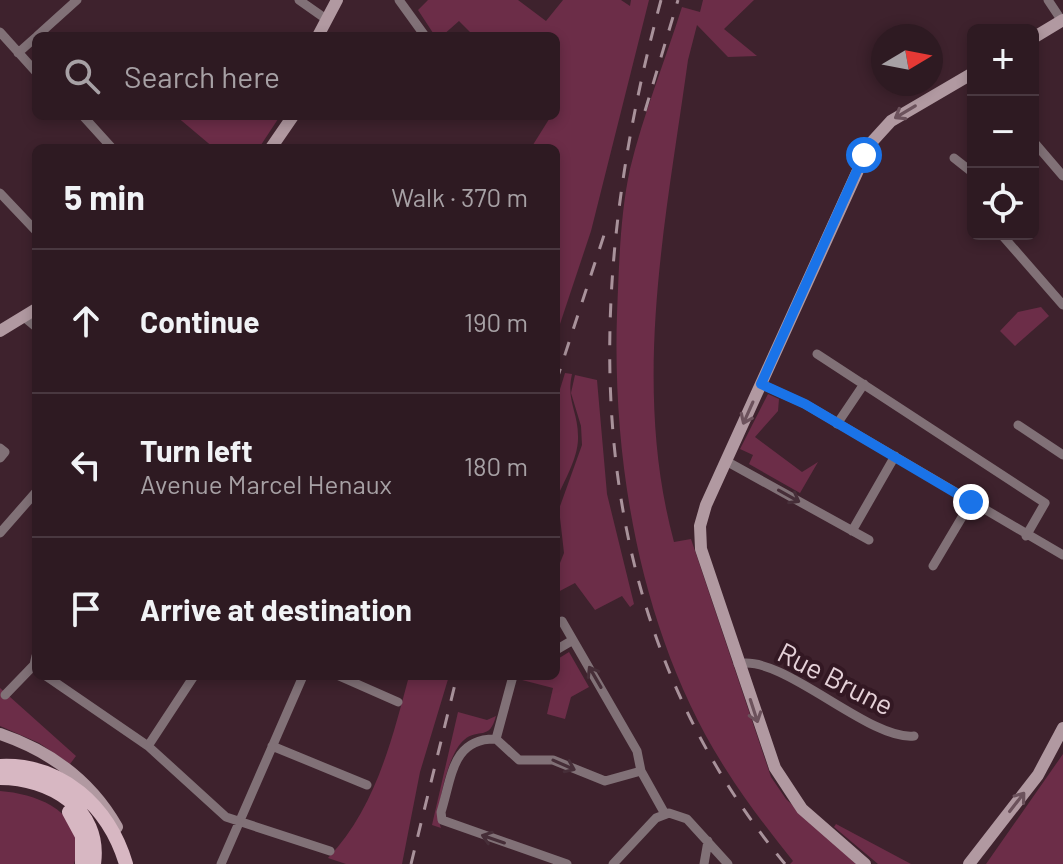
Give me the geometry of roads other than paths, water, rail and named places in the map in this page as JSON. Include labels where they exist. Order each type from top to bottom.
[{"type":"main road","points":[[320,32],[337,0]]},
{"type":"main road","points":[[1039,35],[1063,21]]},
{"type":"main road","points":[[865,864],[813,820],[783,783],[767,751],[700,544],[704,509],[870,144],[891,121],[967,77]]},
{"type":"main road","points":[[274,144],[290,120]]},
{"type":"main road","points":[[0,331],[32,312]]},
{"type":"main road","points":[[969,864],[1038,775],[1063,728]]},
{"type":"main road","points":[[0,734],[32,746],[66,768],[96,797],[120,834],[128,864]]},
{"type":"main road","points":[[0,766],[47,773],[77,790],[99,811],[128,864]]},
{"type":"main road","points":[[47,773],[93,812],[111,841],[116,864]]},
{"type":"main road","points":[[0,778],[28,780],[60,793],[82,813],[95,842],[94,864]]},
{"type":"main road","points":[[28,780],[56,798],[72,815],[82,836],[82,864]]},
{"type":"street","points":[[41,32],[77,0]]},
{"type":"street","points":[[299,0],[326,19]]},
{"type":"street","points":[[399,0],[422,32]]},
{"type":"street","points":[[1048,0],[1063,21]]},
{"type":"street","points":[[0,32],[32,68]]},
{"type":"street","points":[[18,53],[32,40]]},
{"type":"street","points":[[87,120],[108,144]]},
{"type":"street","points":[[1039,148],[1063,176]]},
{"type":"street","points":[[954,158],[967,168]]},
{"type":"street","points":[[0,193],[32,227]]},
{"type":"street","points":[[1006,240],[1063,305]]},
{"type":"street","points":[[1053,293],[1063,284]]},
{"type":"street","points":[[24,317],[32,324]]},
{"type":"street","points":[[817,354],[1055,509]]},
{"type":"street","points":[[761,384],[895,456],[1026,536],[1063,555]]},
{"type":"street","points":[[837,424],[864,384]]},
{"type":"street","points":[[1018,425],[1063,455]]},
{"type":"street","points":[[0,448],[5,452],[0,458]]},
{"type":"street","points":[[852,531],[895,456]]},
{"type":"street","points":[[726,461],[869,540]]},
{"type":"street","points":[[0,533],[32,497]]},
{"type":"street","points":[[933,566],[971,502]]},
{"type":"street","points":[[1026,536],[1045,503]]},
{"type":"street","points":[[562,621],[665,814]]},
{"type":"street","points":[[560,648],[573,640]]},
{"type":"street","name":"Rue Brune","points":[[738,664],[760,663],[870,721],[903,736],[914,736]]},
{"type":"street","points":[[5,695],[32,666]]},
{"type":"street","points":[[52,680],[148,746],[222,814],[330,851]]},
{"type":"street","points":[[148,746],[191,680]]},
{"type":"street","points":[[221,864],[301,680]]},
{"type":"street","points":[[348,680],[398,702]]},
{"type":"street","points":[[496,739],[512,680]]},
{"type":"street","points":[[567,864],[445,822],[441,812],[464,746],[475,740],[496,739],[519,760],[553,760],[596,780],[614,781],[642,767]]},
{"type":"street","points":[[272,746],[367,785]]},
{"type":"street","points":[[613,864],[656,818],[665,814],[682,816],[728,864]]},
{"type":"street","points":[[704,864],[708,841]]},
{"type":"railway","points":[[661,0],[635,113],[617,226],[610,339],[615,450],[633,559],[666,665],[717,767],[785,864]]},
{"type":"railway","points":[[645,111],[678,0]]},
{"type":"railway","points":[[560,370],[606,229]]},
{"type":"railway","points":[[411,864],[456,680]]}]
